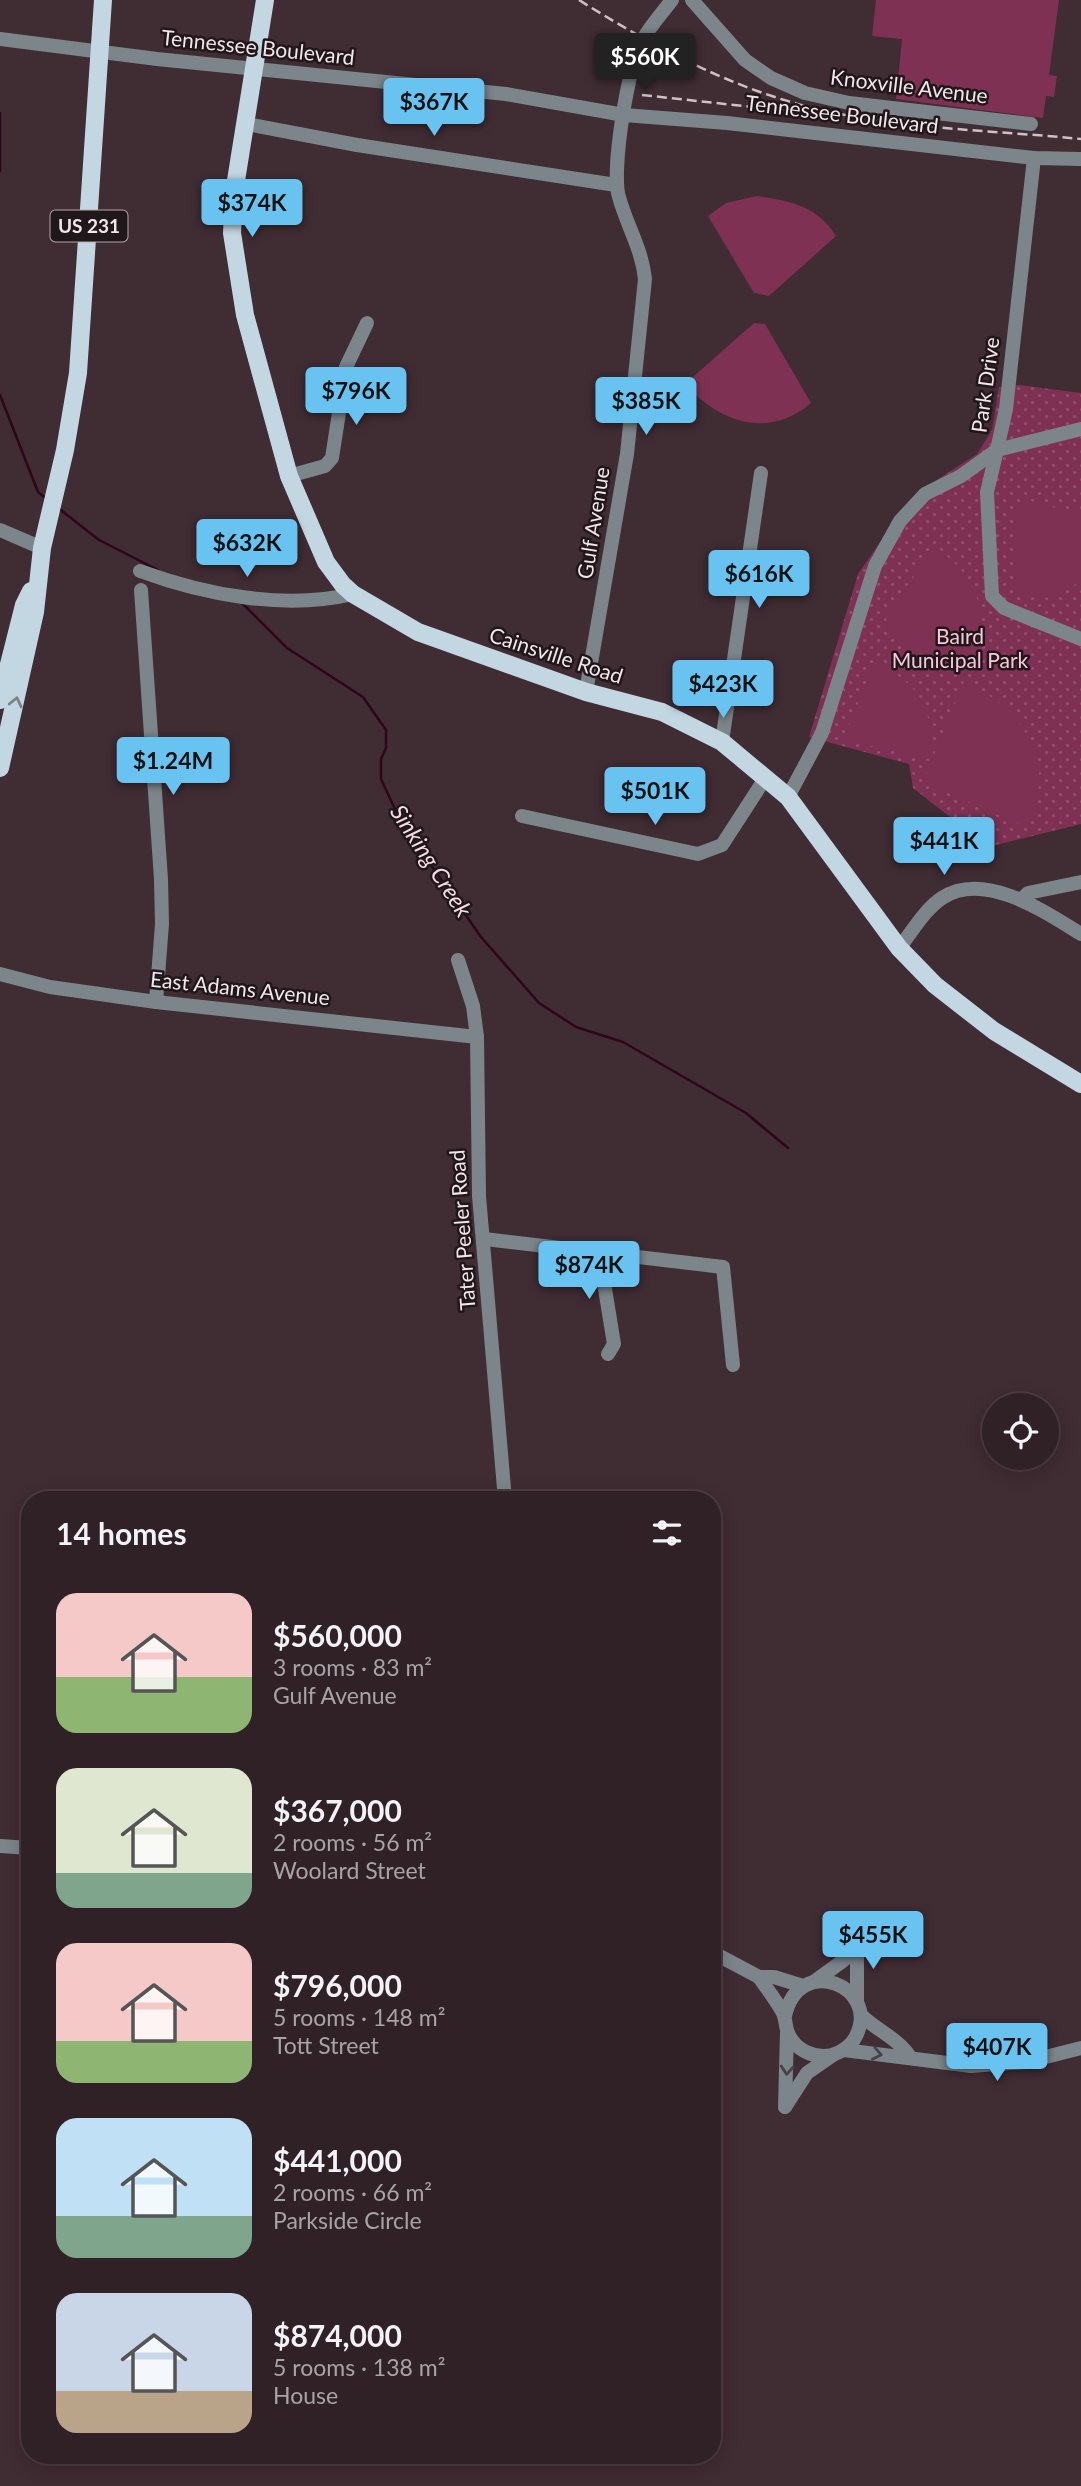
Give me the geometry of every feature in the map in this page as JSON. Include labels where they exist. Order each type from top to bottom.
[{"type":"main road","name":"US 231","points":[[0,768],[35,612],[36,581],[65,450],[78,373],[103,0]]},
{"type":"main road","name":"Cainsville Road","points":[[265,0],[234,193],[232,233],[245,315],[289,476],[326,562],[353,594],[418,632],[586,692],[662,712],[722,742],[788,797],[899,948],[935,985],[964,1009],[1081,1084]]},
{"type":"main road","name":"US 231","points":[[0,700],[24,605],[36,581]]},
{"type":"street","name":"Gulf Avenue","points":[[586,692],[627,454],[645,279],[642,255],[616,185],[624,115],[634,59],[642,39],[672,0]]},
{"type":"street","name":"Knoxville Avenue","points":[[692,0],[745,60],[771,78],[805,93],[849,103],[1031,124]]},
{"type":"street","name":"Tennessee Boulevard","points":[[3,40],[506,94],[624,115],[727,123],[1034,158],[1081,159]]},
{"type":"street","points":[[247,124],[616,185]]},
{"type":"street","name":"Park Drive","points":[[788,797],[822,733],[875,566],[900,521],[925,495],[961,476],[997,450],[1006,409],[1034,158]]},
{"type":"street","points":[[289,476],[325,466],[332,458],[346,367],[367,323]]},
{"type":"street","points":[[1081,429],[997,450],[987,492],[992,596],[1004,608],[1081,639]]},
{"type":"street","points":[[722,742],[761,473]]},
{"type":"street","points":[[7,533],[44,540]]},
{"type":"street","points":[[141,571],[179,585],[271,599],[322,602],[353,594]]},
{"type":"street","points":[[141,590],[161,879],[162,924],[156,1002]]},
{"type":"street","points":[[522,816],[698,854],[722,845],[766,777]]},
{"type":"street","points":[[1022,899],[1028,893],[1081,882]]},
{"type":"street","points":[[899,948],[939,900],[958,889],[1022,899],[1081,934]]},
{"type":"street","name":"Tater Peeler Road","points":[[458,960],[473,1006],[477,1037],[477,1147],[504,1491]]},
{"type":"street","name":"East Adams Avenue","points":[[0,974],[50,987],[156,1002],[477,1037]]},
{"type":"street","points":[[485,1238],[723,1267],[733,1365]]},
{"type":"street","points":[[599,1252],[614,1343],[608,1354]]},
{"type":"street","points":[[0,1846],[21,1847]]},
{"type":"street","points":[[859,1934],[857,2035],[807,2073],[786,2108],[787,2004],[809,1984],[840,1964],[859,1934]]},
{"type":"street","points":[[721,1956],[756,1975],[809,1984],[840,1984],[879,2033],[903,2046],[910,2057]]},
{"type":"street","points":[[756,1975],[785,2016]]},
{"type":"street","points":[[787,2032],[799,2048],[809,2054],[838,2052],[898,2059],[910,2057],[971,2066],[1002,2066],[1081,2048]]},
{"type":"green space","points":[[876,0],[1059,0],[1049,75],[1057,76],[1054,97],[1046,96],[1043,118],[896,99],[902,39],[872,36]]},
{"type":"green space","points":[[757,196],[792,203],[812,211],[836,236],[769,296],[754,293],[708,216],[726,203]]},
{"type":"green space","points":[[754,323],[765,324],[811,403],[778,421],[745,422],[728,416],[698,397],[685,384]]},
{"type":"green space","name":"Baird Municipal Park","points":[[1019,385],[1081,393],[1081,824],[988,847],[913,788],[909,764],[809,737],[858,574],[905,506],[932,483],[977,454],[992,430],[999,387]]},
{"type":"green space","points":[[1031,501],[1081,515],[1081,579],[1066,591],[1052,597],[1017,595],[1014,511]]},
{"type":"green space","points":[[935,547],[964,573],[978,600],[980,631],[973,669],[905,649],[902,640],[888,633],[886,616]]},
{"type":"green space","points":[[875,661],[904,680],[921,700],[929,725],[928,759],[849,741],[845,736]]},
{"type":"green space","points":[[965,679],[1004,708],[1030,740],[1037,759],[1039,779],[1036,802],[1028,828],[923,782]]},
{"type":"waterway","name":"Sinking Creek","points":[[0,113],[0,171]]},
{"type":"waterway","name":"Sinking Creek","points":[[0,395],[38,492],[47,499]]},
{"type":"waterway","name":"Sinking Creek","points":[[57,507],[99,540],[158,570]]},
{"type":"waterway","name":"Sinking Creek","points":[[241,602],[287,648],[363,697],[386,730],[381,779],[401,822],[481,937],[539,1003],[576,1027],[623,1042],[746,1113],[788,1148]]},
{"type":"railway","points":[[579,0],[688,62],[745,86],[805,106],[872,120],[1081,139]]},
{"type":"railway","points":[[642,95],[799,112]]}]
